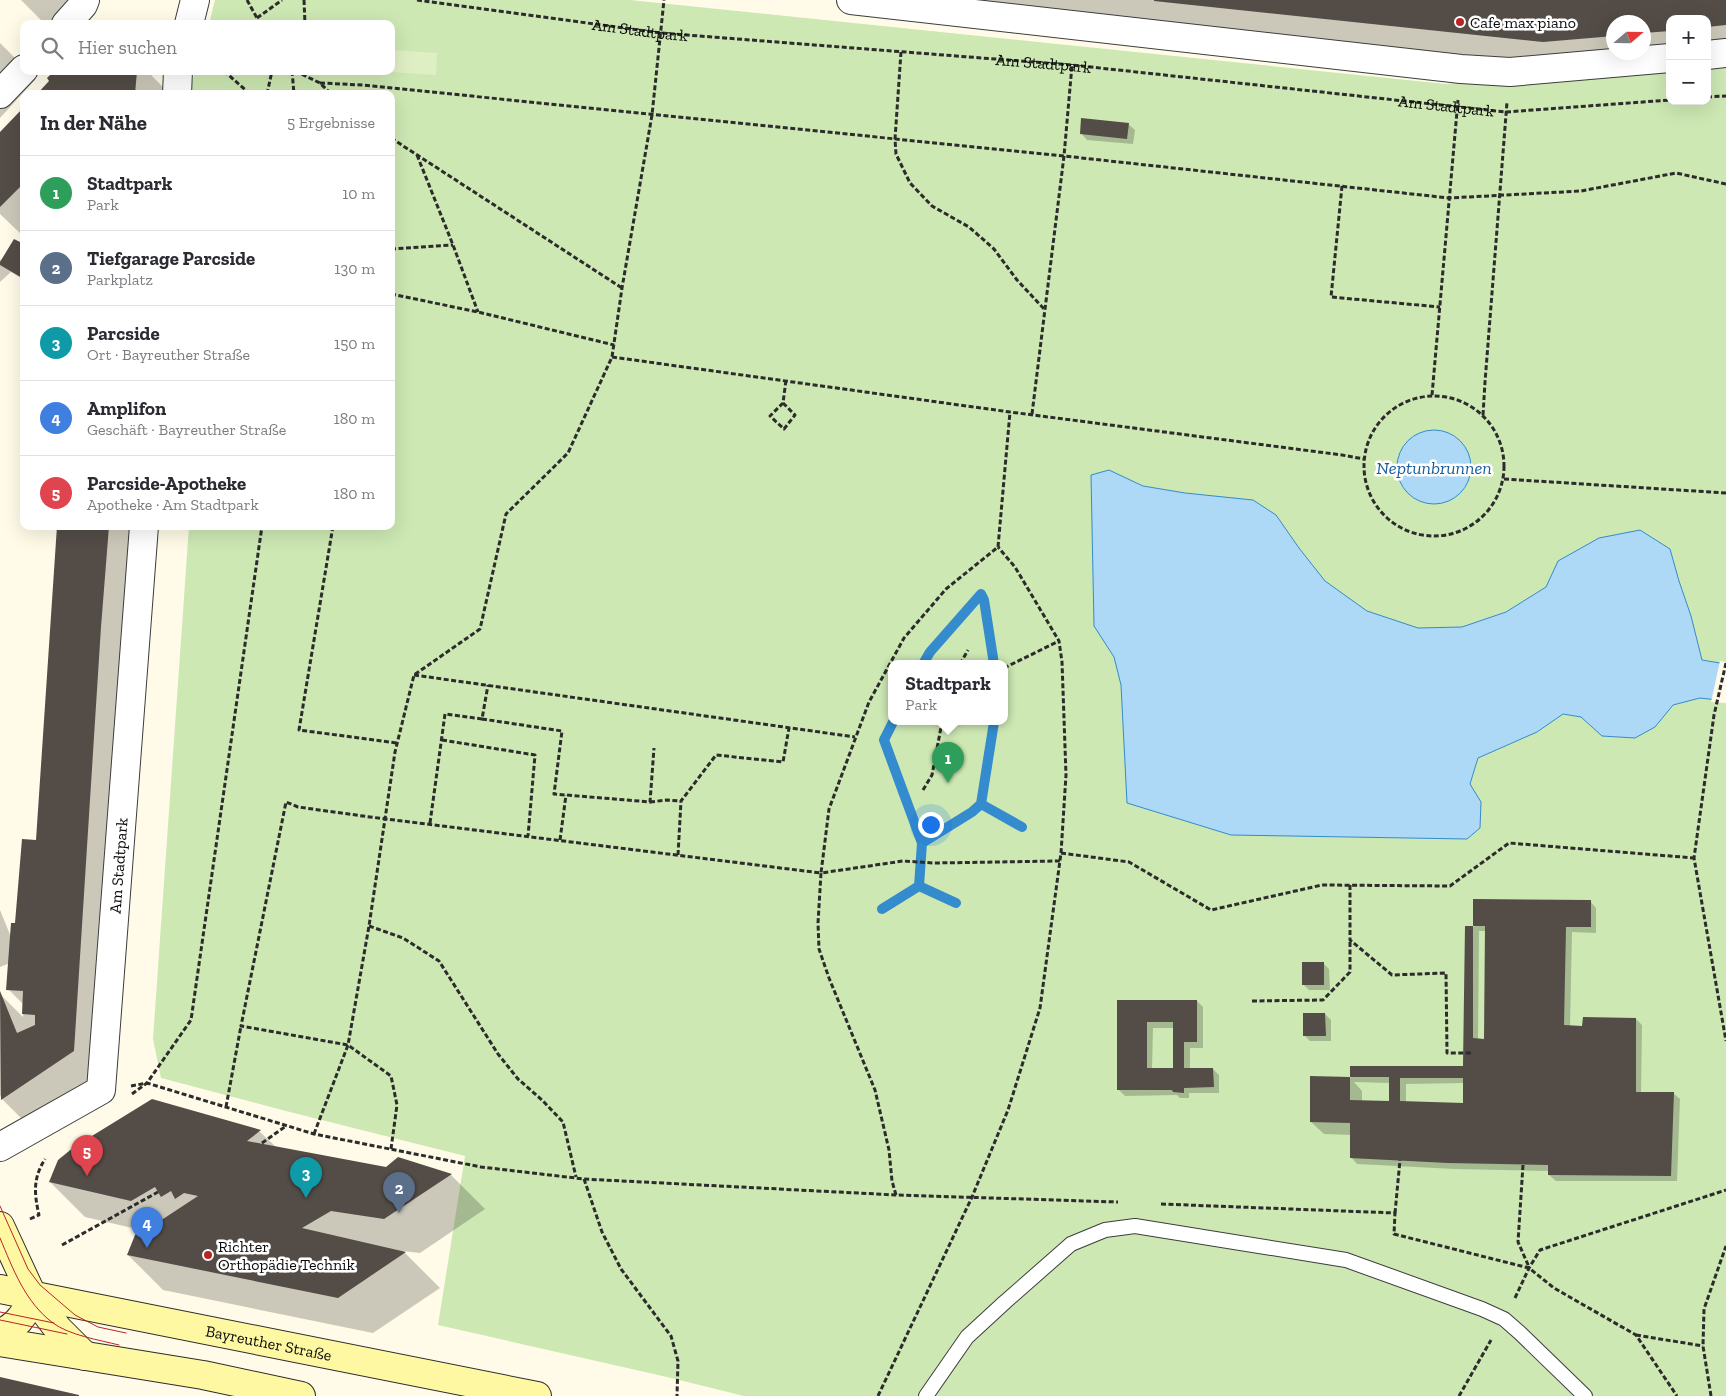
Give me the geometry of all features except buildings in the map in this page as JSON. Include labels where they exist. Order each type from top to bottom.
[{"type":"main road","points":[[0,1226],[32,1295],[58,1329],[85,1356]]},
{"type":"main road","name":"Bayreuther Straße","points":[[0,1289],[537,1396]]},
{"type":"main road","points":[[0,1333],[7,1331],[17,1324],[28,1306],[32,1295]]},
{"type":"main road","points":[[0,1342],[203,1375],[301,1396]]},
{"type":"street","points":[[70,20],[85,0]]},
{"type":"street","points":[[190,20],[195,0]]},
{"type":"street","points":[[851,0],[1461,69],[1510,72],[1666,58]]},
{"type":"street","points":[[1711,55],[1726,54]]},
{"type":"street","points":[[0,94],[20,72]]},
{"type":"street","points":[[177,90],[178,75]]},
{"type":"street","name":"Am Stadtpark","points":[[101,1090],[144,530]]},
{"type":"street","points":[[0,1148],[101,1090]]},
{"type":"lane","points":[[926,1396],[968,1337],[1071,1244],[1105,1230],[1135,1226],[1346,1260],[1482,1309],[1504,1319],[1520,1332],[1585,1396]]},
{"type":"path","points":[[247,0],[257,18],[282,0]]},
{"type":"path","points":[[304,0],[305,20]]},
{"type":"path","name":"Am Stadtpark","points":[[417,0],[661,33],[1072,65],[1506,112],[1666,100]]},
{"type":"path","points":[[314,1134],[348,1044],[369,926],[397,744],[414,675],[480,629],[506,514],[568,453],[612,357],[652,115],[664,0]]},
{"type":"path","points":[[901,52],[894,139],[896,154],[910,184],[932,206],[970,228],[994,249],[1017,280],[1045,311]]},
{"type":"path","points":[[1032,414],[1064,156],[1072,65]]},
{"type":"path","points":[[229,75],[245,90]]},
{"type":"path","points":[[268,90],[271,75]]},
{"type":"path","points":[[294,75],[294,90]]},
{"type":"path","points":[[303,75],[320,83],[327,90]]},
{"type":"path","points":[[320,83],[362,85],[1064,156],[1449,198],[1581,192],[1676,173],[1726,184]]},
{"type":"path","points":[[1711,97],[1726,96]]},
{"type":"path","points":[[1432,395],[1458,108]]},
{"type":"path","points":[[1483,415],[1506,112]]},
{"type":"path","points":[[395,141],[622,288]]},
{"type":"path","points":[[417,155],[478,312]]},
{"type":"path","points":[[1342,186],[1332,297],[1440,307]]},
{"type":"path","points":[[395,249],[453,245]]},
{"type":"path","points":[[395,295],[478,312],[614,345]]},
{"type":"path","points":[[612,357],[1010,412],[1332,453],[1364,459]]},
{"type":"path","points":[[783,403],[795,415],[784,429],[770,416],[783,403],[786,380]]},
{"type":"path","points":[[1432,395],[1460,400],[1483,415],[1502,445],[1504,479],[1492,508],[1469,528],[1439,537],[1409,533],[1383,516],[1367,489],[1364,459],[1375,427],[1399,404],[1432,395]]},
{"type":"path","points":[[892,660],[904,638],[946,590],[998,547],[1010,412]]},
{"type":"path","points":[[1504,479],[1726,493]]},
{"type":"path","points":[[147,1083],[190,1020],[261,530]]},
{"type":"path","points":[[332,530],[299,730],[397,744]]},
{"type":"path","points":[[878,1396],[972,1197],[1008,1110],[1040,1008],[1061,853],[1066,775],[1062,662],[1059,641],[1015,567],[998,547]]},
{"type":"path","points":[[1008,667],[1059,641]]},
{"type":"path","points":[[962,660],[968,650]]},
{"type":"path","points":[[1726,663],[1714,715],[1694,858],[1726,1041]]},
{"type":"path","points":[[888,667],[869,702],[829,810],[821,873],[818,923],[819,949],[829,978],[876,1090],[889,1150],[892,1181],[896,1195]]},
{"type":"path","points":[[414,675],[855,737]]},
{"type":"path","points":[[482,719],[488,686]]},
{"type":"path","points":[[430,823],[445,714],[562,731],[554,794],[650,802],[681,801]]},
{"type":"path","points":[[923,790],[932,775],[941,725]]},
{"type":"path","points":[[678,855],[681,801],[716,755],[783,762],[789,728]]},
{"type":"path","points":[[442,740],[535,755],[528,836]]},
{"type":"path","points":[[650,802],[654,748]]},
{"type":"path","points":[[560,840],[566,795]]},
{"type":"path","points":[[226,1107],[286,802],[298,807],[821,873],[902,861],[934,864],[1060,861]]},
{"type":"path","points":[[1061,853],[1129,862],[1211,910],[1322,885],[1450,886],[1509,843],[1694,858]]},
{"type":"path","points":[[1252,1001],[1323,1000],[1350,972],[1350,885]]},
{"type":"path","points":[[369,926],[403,938],[440,961],[498,1054],[518,1079],[563,1122],[576,1177]]},
{"type":"path","points":[[1350,940],[1392,975],[1446,973],[1447,1053],[1472,1054]]},
{"type":"path","points":[[242,1026],[348,1044],[391,1076],[397,1105],[391,1149]]},
{"type":"path","points":[[101,1090],[147,1083],[314,1134],[481,1167],[584,1179],[896,1195],[972,1197]]},
{"type":"path","points":[[262,1143],[287,1126]]},
{"type":"path","points":[[1395,1213],[1400,1160]]},
{"type":"path","points":[[1523,1165],[1518,1242],[1529,1268],[1540,1250],[1726,1190]]},
{"type":"path","points":[[584,1179],[602,1232],[621,1269],[671,1336],[678,1361],[677,1396]]},
{"type":"path","points":[[62,1245],[158,1192]]},
{"type":"path","points":[[33,1218],[39,1215]]},
{"type":"path","points":[[1711,1396],[1703,1346],[1704,1309],[1726,1246]]},
{"type":"path","points":[[1636,1335],[1703,1346]]},
{"type":"green space","points":[[215,0],[630,0],[1446,84],[1666,65],[1666,105],[1711,105],[1711,61],[1726,60],[1726,1396],[744,1396],[438,1325],[465,1156],[161,1078],[153,1039],[189,530],[395,530],[395,90],[191,90],[194,75],[395,75],[395,20],[210,20]]},
{"type":"green space","points":[[395,50],[437,53],[436,75],[395,72]]},
{"type":"water","name":"Neptunbrunnen","points":[[1434,430],[1448,433],[1460,441],[1468,453],[1471,467],[1468,481],[1460,493],[1448,501],[1434,504],[1420,501],[1408,493],[1400,481],[1397,467],[1400,453],[1408,441],[1420,433]]},
{"type":"water","points":[[1109,470],[1143,486],[1185,493],[1253,500],[1276,515],[1325,581],[1367,611],[1418,628],[1462,627],[1506,612],[1546,587],[1558,561],[1599,538],[1640,530],[1670,549],[1691,616],[1702,660],[1726,664],[1726,701],[1700,698],[1673,705],[1655,727],[1635,738],[1602,736],[1581,717],[1563,714],[1537,732],[1478,758],[1470,784],[1481,802],[1480,828],[1467,839],[1231,835],[1127,803],[1121,685],[1114,657],[1094,626],[1091,475]]},
{"type":"pier","points":[[1720,661],[1726,662],[1726,703],[1711,702]]},
{"type":"waterway","points":[[925,660],[930,652],[981,594],[984,600],[993,660]]},
{"type":"waterway","points":[[892,725],[884,740],[922,843],[919,886]]},
{"type":"waterway","points":[[922,843],[972,812],[981,804],[994,725]]},
{"type":"waterway","points":[[981,804],[1022,827]]},
{"type":"waterway","points":[[919,886],[956,903]]},
{"type":"waterway","points":[[882,909],[919,886]]},
{"type":"tram line","points":[[0,1206],[28,1269],[40,1285],[75,1315],[98,1327],[126,1333]]},
{"type":"tram line","points":[[0,1238],[27,1295],[43,1315],[67,1331],[119,1345]]},
{"type":"tram line","points":[[0,1312],[54,1323]]},
{"type":"tram line","points":[[0,1320],[67,1334]]},
{"type":"place","name":"Cafe max piano","points":[[1460,22]]},
{"type":"place","name":"Stadtpark","points":[[948,783]]},
{"type":"place","name":"Parcside-Apotheke","points":[[87,1176]]},
{"type":"place","name":"Parcside","points":[[306,1198]]},
{"type":"place","name":"Tiefgarage Parcside","points":[[399,1213]]},
{"type":"place","name":"Amplifon","points":[[147,1248]]},
{"type":"place","name":"Richter Orthopädie Technik","points":[[208,1255]]}]
